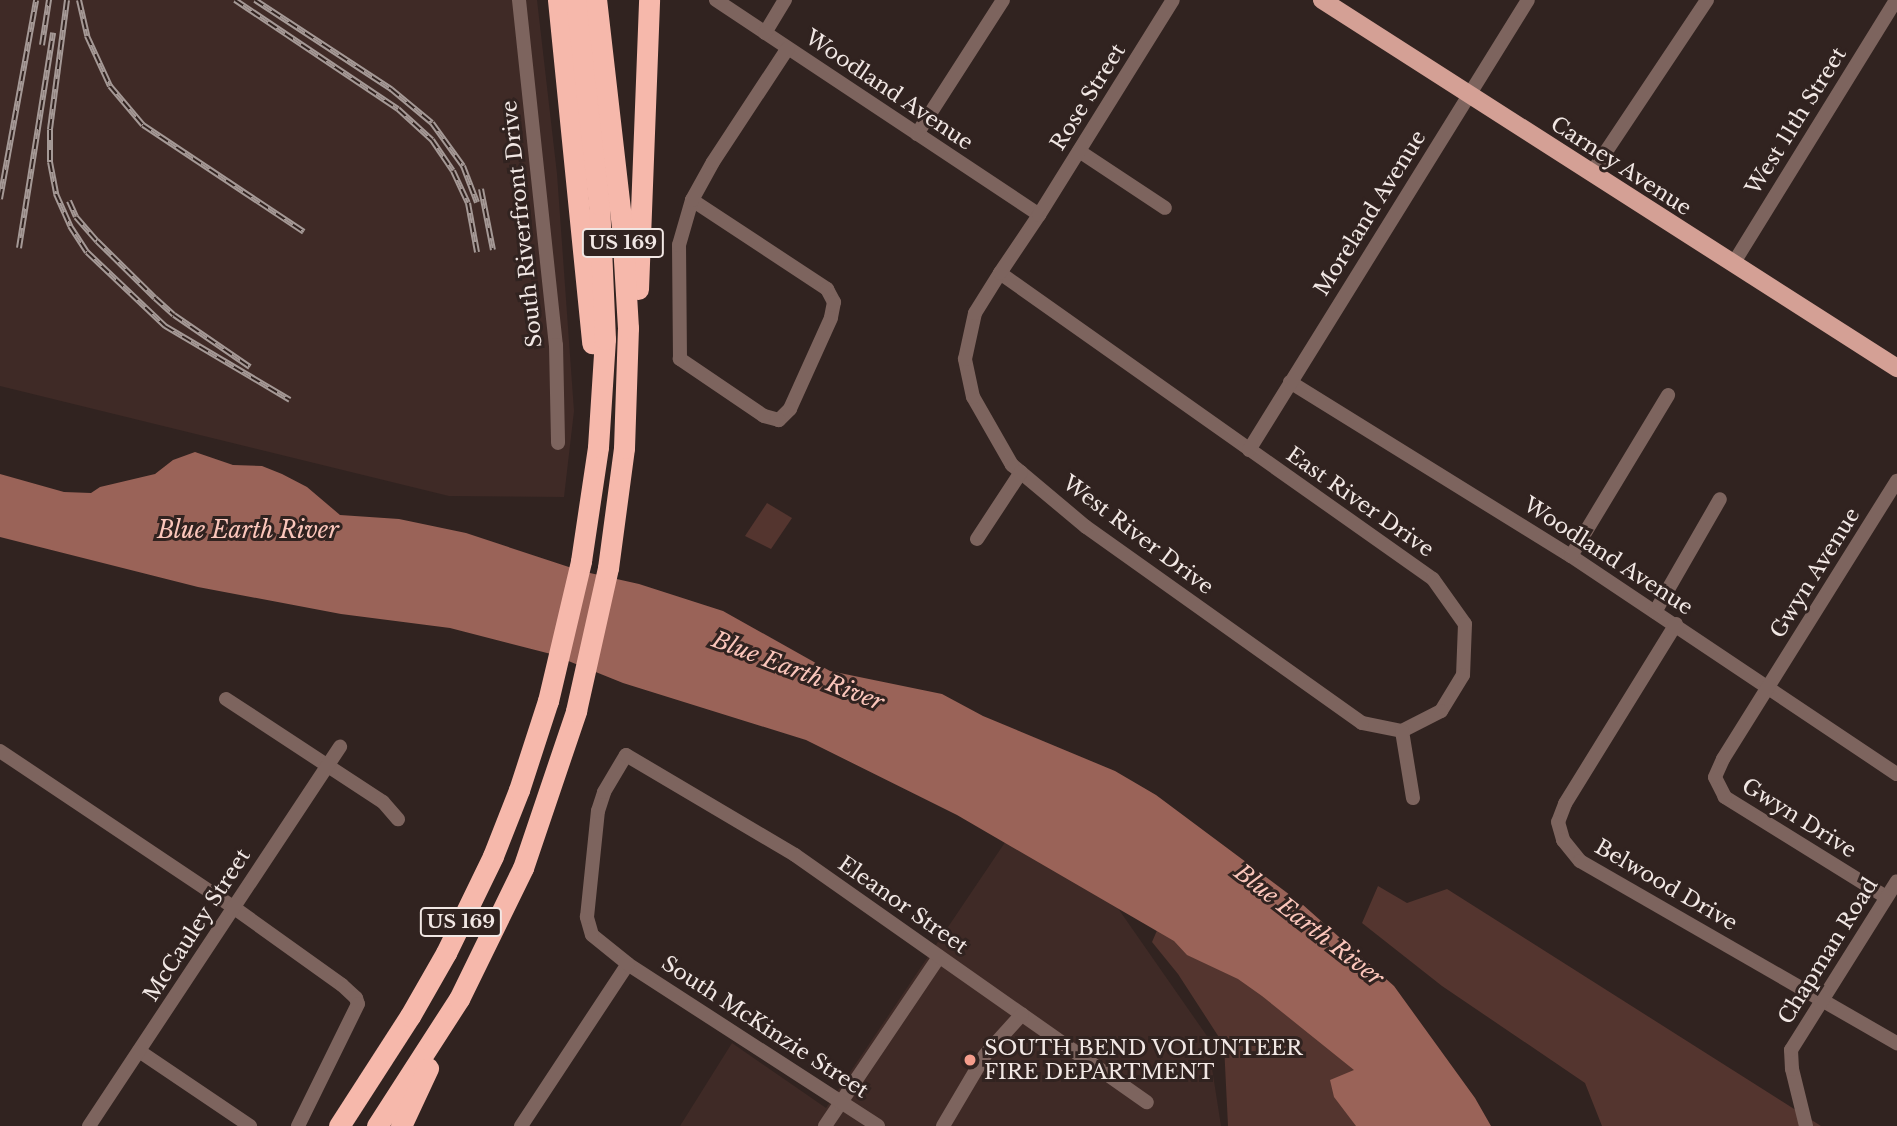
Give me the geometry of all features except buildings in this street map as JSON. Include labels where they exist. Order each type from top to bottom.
[{"type":"highway","points":[[558,0],[586,272],[598,447]]},
{"type":"highway","name":"US 169","points":[[339,1126],[410,1016],[474,896],[519,790],[548,701],[565,636],[594,486],[605,339],[603,269],[576,0]]},
{"type":"highway","name":"US 169","points":[[377,1126],[459,999],[523,868],[576,711],[606,581],[620,488],[627,409],[628,328],[622,227],[596,0]]},
{"type":"highway","points":[[627,409],[637,321],[649,0]]},
{"type":"highway","points":[[401,1126],[459,999]]},
{"type":"main road","name":"Carney Avenue","points":[[1322,0],[1897,368]]},
{"type":"street","name":"South Riverfront Drive","points":[[519,0],[556,345],[558,443]]},
{"type":"street","name":"Woodland Avenue","points":[[716,0],[1039,215]]},
{"type":"street","points":[[765,33],[785,0]]},
{"type":"street","points":[[917,134],[1003,0]]},
{"type":"street","name":"Rose Street","points":[[1039,215],[1173,0]]},
{"type":"street","name":"Moreland Avenue","points":[[1249,450],[1528,0]]},
{"type":"street","points":[[1591,174],[1707,0]]},
{"type":"street","name":"West 11th Street","points":[[1733,264],[1896,0]]},
{"type":"street","points":[[692,201],[827,289],[834,302],[831,318],[790,409],[779,419],[764,416],[680,359],[679,246],[692,201],[713,162],[788,48]]},
{"type":"street","points":[[1079,151],[1165,208]]},
{"type":"street","name":"West River Drive","points":[[1039,215],[975,313],[965,359],[973,397],[1012,465],[1086,527],[1362,723],[1402,731]]},
{"type":"street","points":[[1000,273],[1249,450]]},
{"type":"street","name":"Woodland Avenue","points":[[1290,382],[1571,556],[1897,774]]},
{"type":"street","points":[[1571,556],[1668,395]]},
{"type":"street","name":"East River Drive","points":[[1249,450],[1433,579],[1465,624],[1463,675],[1441,711],[1402,731]]},
{"type":"street","points":[[977,539],[1021,472]]},
{"type":"street","name":"Gwyn Avenue","points":[[1769,688],[1897,481]]},
{"type":"street","points":[[1655,611],[1720,499]]},
{"type":"street","name":"Belwood Drive","points":[[1675,624],[1564,804],[1558,822],[1563,840],[1580,861],[1897,1042]]},
{"type":"street","name":"Gwyn Drive","points":[[1769,688],[1715,777],[1725,797],[1886,897]]},
{"type":"street","points":[[226,699],[383,802],[398,819]]},
{"type":"street","points":[[1402,731],[1413,798]]},
{"type":"street","name":"McCauley Street","points":[[89,1126],[340,747]]},
{"type":"street","points":[[0,751],[233,906],[342,985],[358,1004],[298,1126]]},
{"type":"street","name":"Eleanor Street","points":[[626,755],[795,855],[1147,1102]]},
{"type":"street","name":"South McKinzie Street","points":[[626,755],[604,792],[598,811],[587,917],[592,935],[628,964],[842,1100],[878,1126]]},
{"type":"street","name":"Chapman Road","points":[[1806,1126],[1792,1069],[1791,1050],[1821,998],[1897,881]]},
{"type":"street","points":[[825,1126],[939,957]]},
{"type":"street","points":[[521,1126],[628,964]]},
{"type":"street","points":[[943,1126],[985,1055],[1022,1014]]},
{"type":"street","points":[[139,1051],[250,1126]]},
{"type":"shaded area","points":[[0,0],[537,0],[557,174],[574,411],[564,497],[449,496],[0,386]]},
{"type":"shaded area","points":[[767,503],[792,518],[771,549],[745,536]]},
{"type":"shaded area","points":[[1010,835],[1108,894],[1207,1036],[1221,1126],[680,1126],[732,1043],[826,1108]]},
{"type":"shaded area","points":[[1378,886],[1407,903],[1447,889],[1821,1126],[1602,1126],[1585,1083],[1442,986],[1362,923]]},
{"type":"shaded area","points":[[1165,912],[1448,1126],[1228,1126],[1224,1045],[1178,974],[1152,942]]},
{"type":"water","name":"Blue Earth River","points":[[195,452],[233,465],[262,466],[282,474],[307,487],[340,515],[399,519],[466,533],[581,571],[639,584],[723,611],[830,671],[942,694],[983,716],[1115,771],[1156,795],[1302,904],[1394,986],[1475,1098],[1491,1126],[1356,1126],[1334,1097],[1330,1080],[1354,1070],[1238,979],[1187,955],[1174,941],[957,815],[806,740],[623,683],[551,654],[450,628],[341,614],[198,587],[0,537],[0,474],[64,492],[91,493],[100,487],[155,474],[173,460]]},
{"type":"railway","points":[[0,199],[36,0]]},
{"type":"railway","points":[[42,45],[49,0]]},
{"type":"railway","points":[[67,0],[50,130],[50,162],[56,194],[70,226],[87,252],[165,326],[290,400]]},
{"type":"railway","points":[[79,0],[87,36],[110,86],[143,125],[304,232]]},
{"type":"railway","points":[[235,0],[398,109],[432,140],[453,171],[468,203],[477,252]]},
{"type":"railway","points":[[255,0],[391,89],[432,123],[463,166],[477,202]]},
{"type":"railway","points":[[19,248],[53,33]]},
{"type":"railway","points":[[481,189],[493,250]]},
{"type":"railway","points":[[69,201],[76,217],[97,241],[155,298],[174,315],[250,367]]},
{"type":"place","name":"SOUTH BEND VOLUNTEER FIRE DEPARTMENT","points":[[970,1060]]}]
